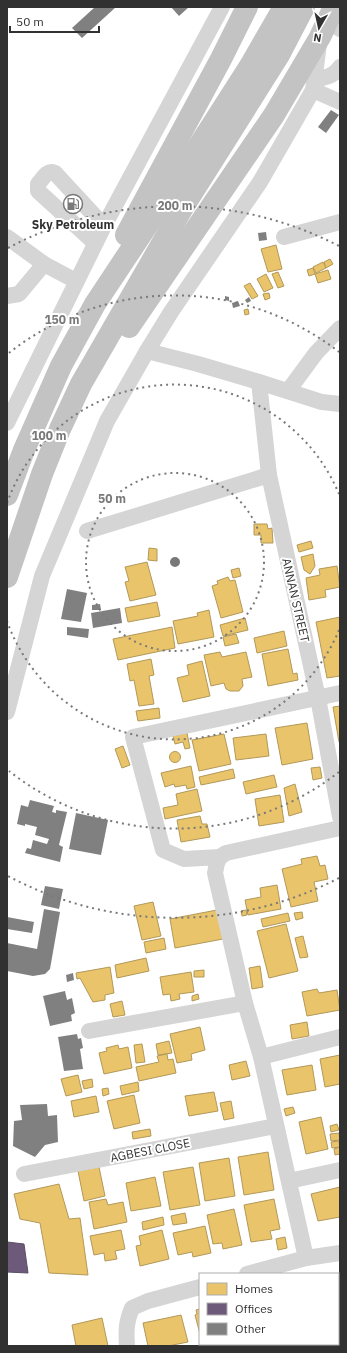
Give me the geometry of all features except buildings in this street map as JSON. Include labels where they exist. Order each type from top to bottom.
[{"type":"highway","points":[[7,495],[24,450],[61,366],[95,304],[108,268],[248,7]]},
{"type":"highway","points":[[7,577],[42,474],[60,429],[81,384],[175,202],[284,7]]},
{"type":"highway","points":[[95,304],[175,202],[279,55],[304,7]]},
{"type":"highway","points":[[42,474],[55,458],[125,332],[274,116],[330,23]]},
{"type":"street","points":[[7,423],[13,395],[76,281],[222,7]]},
{"type":"street","points":[[7,712],[42,576],[107,421],[171,312],[260,182],[314,85],[330,23]]},
{"type":"street","points":[[314,85],[336,73],[340,67]]},
{"type":"street","points":[[314,85],[340,102]]},
{"type":"street","points":[[95,243],[38,191],[38,184],[49,172],[55,173],[104,226]]},
{"type":"street","points":[[284,237],[340,222]]},
{"type":"street","points":[[7,237],[44,264],[76,281]]},
{"type":"street","points":[[7,296],[18,294],[44,264]]},
{"type":"street","points":[[288,391],[316,353],[340,328]]},
{"type":"street","points":[[147,351],[198,364],[322,402],[340,404]]},
{"type":"street","name":"ANNAN STREET","points":[[259,382],[269,475],[318,698],[340,817]]},
{"type":"street","points":[[87,531],[269,475]]},
{"type":"street","points":[[220,857],[184,859],[163,850],[133,737],[340,693]]},
{"type":"street","points":[[306,1258],[261,1057],[245,1003],[215,873],[220,857],[226,853],[340,828]]},
{"type":"street","points":[[89,1031],[245,1003]]},
{"type":"street","points":[[261,1057],[340,1037]]},
{"type":"street","name":"AGBESI CLOSE","points":[[24,1174],[276,1126]]},
{"type":"street","points":[[289,1180],[340,1170]]},
{"type":"street","points":[[251,1273],[306,1258],[340,1253]]},
{"type":"street","points":[[128,1346],[126,1334],[127,1320],[132,1308],[148,1301],[199,1287]]},
{"type":"place","name":"Sky Petroleum","points":[[73,204]]}]
